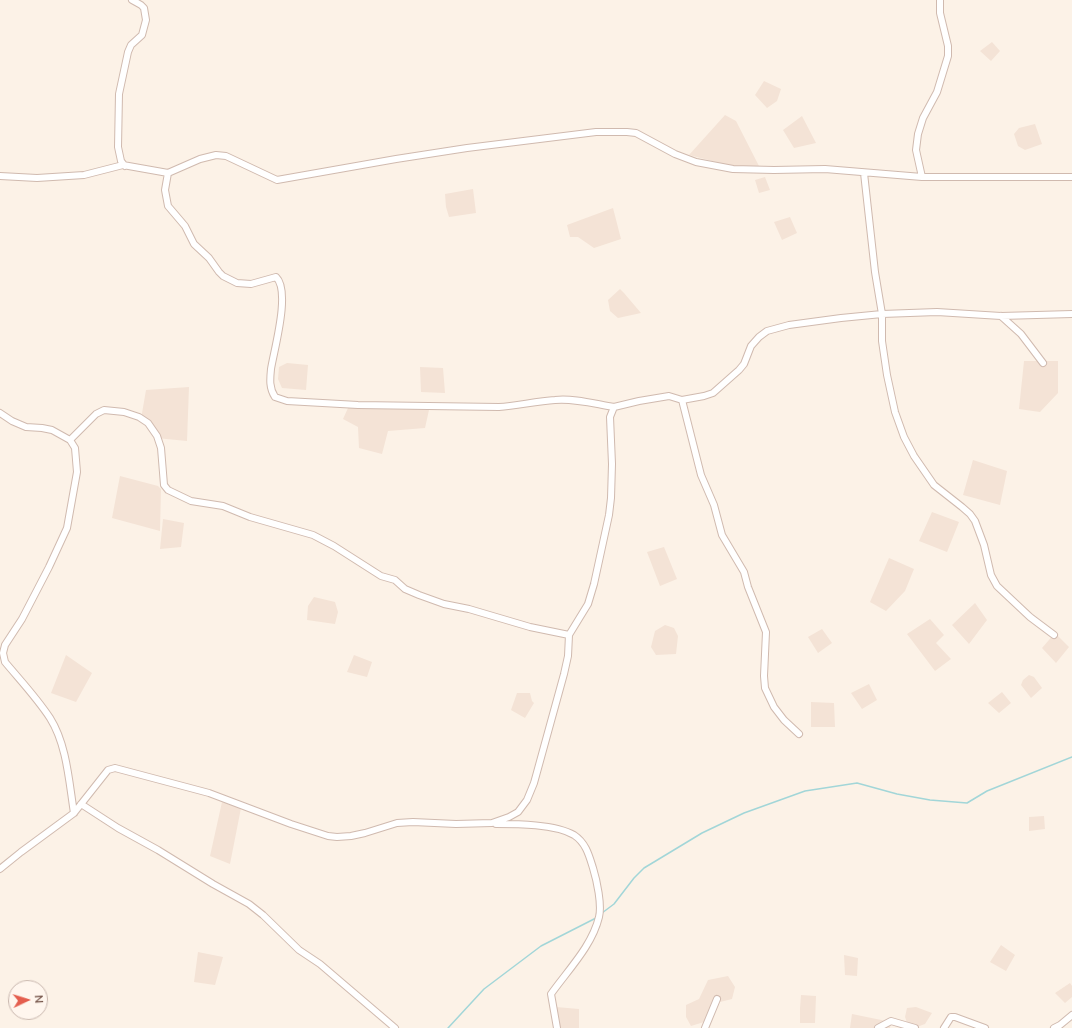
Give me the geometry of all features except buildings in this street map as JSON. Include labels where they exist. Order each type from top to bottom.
[{"type":"street","points":[[125,166],[118,147],[119,94],[128,52],[131,45],[142,35],[146,20],[144,8],[132,0]]},
{"type":"street","points":[[922,177],[916,150],[918,134],[923,118],[938,92],[948,56],[948,46],[940,13],[940,0]]},
{"type":"street","points":[[0,176],[37,178],[84,175],[125,166],[168,173],[211,156],[222,155],[277,180],[467,148],[596,132],[627,132],[636,133],[675,154],[696,162],[733,170],[825,169],[922,177],[1072,177]]},
{"type":"street","points":[[168,173],[165,190],[168,206],[185,226],[194,244],[209,258],[218,272],[237,283],[251,284],[276,277],[278,279],[282,295],[282,310],[271,369],[270,385],[272,394],[279,399],[358,405],[498,407],[516,406],[555,400],[566,400],[614,407],[669,396],[682,400],[713,393],[744,364],[751,346],[759,337],[767,331],[789,325],[882,314],[937,312],[1001,316],[1072,314]]},
{"type":"street","points":[[864,173],[875,272],[882,314],[882,341],[891,397],[904,437],[909,449],[934,486],[962,507],[975,521],[984,545],[991,575],[997,586],[1030,617],[1054,635]]},
{"type":"street","points":[[1001,316],[1021,334],[1042,363]]},
{"type":"street","points":[[682,400],[702,475],[714,505],[722,535],[744,572],[748,587],[766,632],[764,676],[765,688],[774,707],[784,720],[799,734]]},
{"type":"street","points":[[492,823],[518,812],[528,800],[564,674],[568,656],[569,635],[588,604],[594,584],[609,515],[611,498],[612,464],[610,417],[614,407]]},
{"type":"street","points":[[70,440],[96,414],[104,410],[124,412],[140,417],[148,423],[161,448],[164,485],[168,490],[191,501],[223,506],[250,517],[313,535],[334,546],[381,576],[394,580],[405,589],[419,596],[530,627],[569,635]]},
{"type":"street","points":[[0,413],[12,421],[26,427],[52,430],[70,440],[75,448],[77,472],[67,528],[22,619],[5,645],[3,653],[5,662]]},
{"type":"street","points":[[0,657],[50,719],[58,735],[64,753],[74,813]]},
{"type":"street","points":[[0,869],[20,852],[74,813],[108,770],[115,768],[209,793],[291,824],[328,836],[351,836],[397,823],[413,822],[456,824],[492,823],[553,828],[572,834],[582,841],[588,851],[595,875],[600,904],[600,916],[593,933],[581,953],[551,994],[557,1028]]},
{"type":"street","points":[[81,804],[118,828],[249,904],[263,915],[299,950],[320,964],[395,1028]]},
{"type":"street","points":[[705,1028],[718,999]]},
{"type":"street","points":[[1054,1028],[1072,1015]]},
{"type":"street","points":[[944,1028],[951,1017],[955,1017],[985,1028]]},
{"type":"street","points":[[878,1028],[891,1021],[915,1028]]},
{"type":"shaded area","points":[[992,42],[1000,51],[991,61],[980,51]]},
{"type":"shaded area","points":[[764,81],[781,89],[777,101],[767,108],[755,95]]},
{"type":"shaded area","points":[[725,115],[736,121],[760,168],[735,167],[689,155]]},
{"type":"shaded area","points":[[802,116],[816,143],[794,148],[783,130]]},
{"type":"shaded area","points":[[1035,124],[1042,144],[1025,150],[1018,146],[1014,134],[1019,128]]},
{"type":"shaded area","points":[[765,177],[770,190],[759,193],[755,180]]},
{"type":"shaded area","points":[[473,189],[476,213],[449,217],[446,207],[445,194]]},
{"type":"shaded area","points":[[613,208],[621,239],[594,248],[578,237],[570,237],[567,225]]},
{"type":"shaded area","points":[[790,217],[797,233],[782,240],[774,222]]},
{"type":"shaded area","points":[[620,289],[641,313],[618,318],[610,311],[608,300]]},
{"type":"shaded area","points":[[1024,361],[1058,361],[1058,393],[1040,412],[1019,409]]},
{"type":"shaded area","points":[[287,363],[308,365],[306,390],[282,388],[278,379],[279,367]]},
{"type":"shaded area","points":[[420,367],[443,368],[445,393],[421,392]]},
{"type":"shaded area","points":[[189,387],[187,441],[156,438],[141,419],[146,390]]},
{"type":"shaded area","points":[[360,405],[382,405],[429,410],[425,428],[388,431],[382,454],[359,448],[358,427],[343,419],[348,408]]},
{"type":"shaded area","points":[[973,460],[1007,471],[1000,505],[963,495]]},
{"type":"shaded area","points":[[120,476],[158,486],[161,489],[160,531],[112,518]]},
{"type":"shaded area","points":[[932,512],[959,522],[947,552],[919,541]]},
{"type":"shaded area","points":[[163,519],[184,523],[181,547],[160,549]]},
{"type":"shaded area","points":[[664,547],[677,579],[660,586],[647,552]]},
{"type":"shaded area","points":[[889,558],[914,569],[905,591],[886,611],[870,602]]},
{"type":"shaded area","points":[[314,597],[335,602],[338,612],[335,624],[307,620],[308,606]]},
{"type":"shaded area","points":[[975,603],[987,620],[969,644],[952,625]]},
{"type":"shaded area","points":[[930,619],[944,635],[936,643],[951,659],[935,671],[907,634]]},
{"type":"shaded area","points":[[665,625],[674,628],[678,636],[676,654],[656,655],[651,647],[655,631]]},
{"type":"shaded area","points":[[822,629],[832,643],[818,653],[808,637]]},
{"type":"shaded area","points":[[1055,633],[1069,647],[1056,663],[1042,648]]},
{"type":"shaded area","points":[[66,655],[92,673],[76,702],[51,693]]},
{"type":"shaded area","points":[[354,655],[372,662],[367,677],[347,672]]},
{"type":"shaded area","points":[[1029,675],[1034,677],[1042,688],[1031,698],[1021,685],[1023,680]]},
{"type":"shaded area","points":[[869,684],[877,700],[862,709],[851,693]]},
{"type":"shaded area","points":[[1002,692],[1011,703],[999,713],[988,703]]},
{"type":"shaded area","points":[[517,693],[530,693],[534,703],[525,718],[511,710]]},
{"type":"shaded area","points":[[811,702],[834,703],[835,727],[811,727]]},
{"type":"shaded area","points":[[222,802],[241,808],[230,864],[210,856]]},
{"type":"shaded area","points":[[1044,816],[1045,829],[1029,831],[1029,817]]},
{"type":"shaded area","points":[[1001,945],[1015,955],[1006,971],[990,962]]},
{"type":"shaded area","points":[[198,952],[223,957],[215,985],[194,982]]},
{"type":"shaded area","points":[[844,955],[858,958],[857,976],[845,975]]},
{"type":"shaded area","points":[[728,976],[735,987],[732,999],[716,1003],[704,1022],[691,1026],[686,1017],[686,1005],[699,999],[708,980]]},
{"type":"shaded area","points":[[1070,983],[1072,986],[1072,997],[1065,1003],[1055,993]]},
{"type":"shaded area","points":[[801,995],[816,996],[815,1023],[800,1023]]},
{"type":"shaded area","points":[[556,1007],[579,1009],[579,1028],[556,1028]]},
{"type":"shaded area","points":[[916,1007],[932,1013],[925,1024],[914,1028],[908,1025],[905,1017],[907,1008]]},
{"type":"shaded area","points":[[852,1014],[891,1022],[890,1028],[850,1028]]},
{"type":"waterway","points":[[602,913],[614,904],[634,878],[644,868],[702,833],[744,813],[805,791],[857,783],[897,794],[930,800],[967,803],[987,791],[1072,757]]},
{"type":"waterway","points":[[448,1028],[484,989],[541,946],[596,918]]}]
